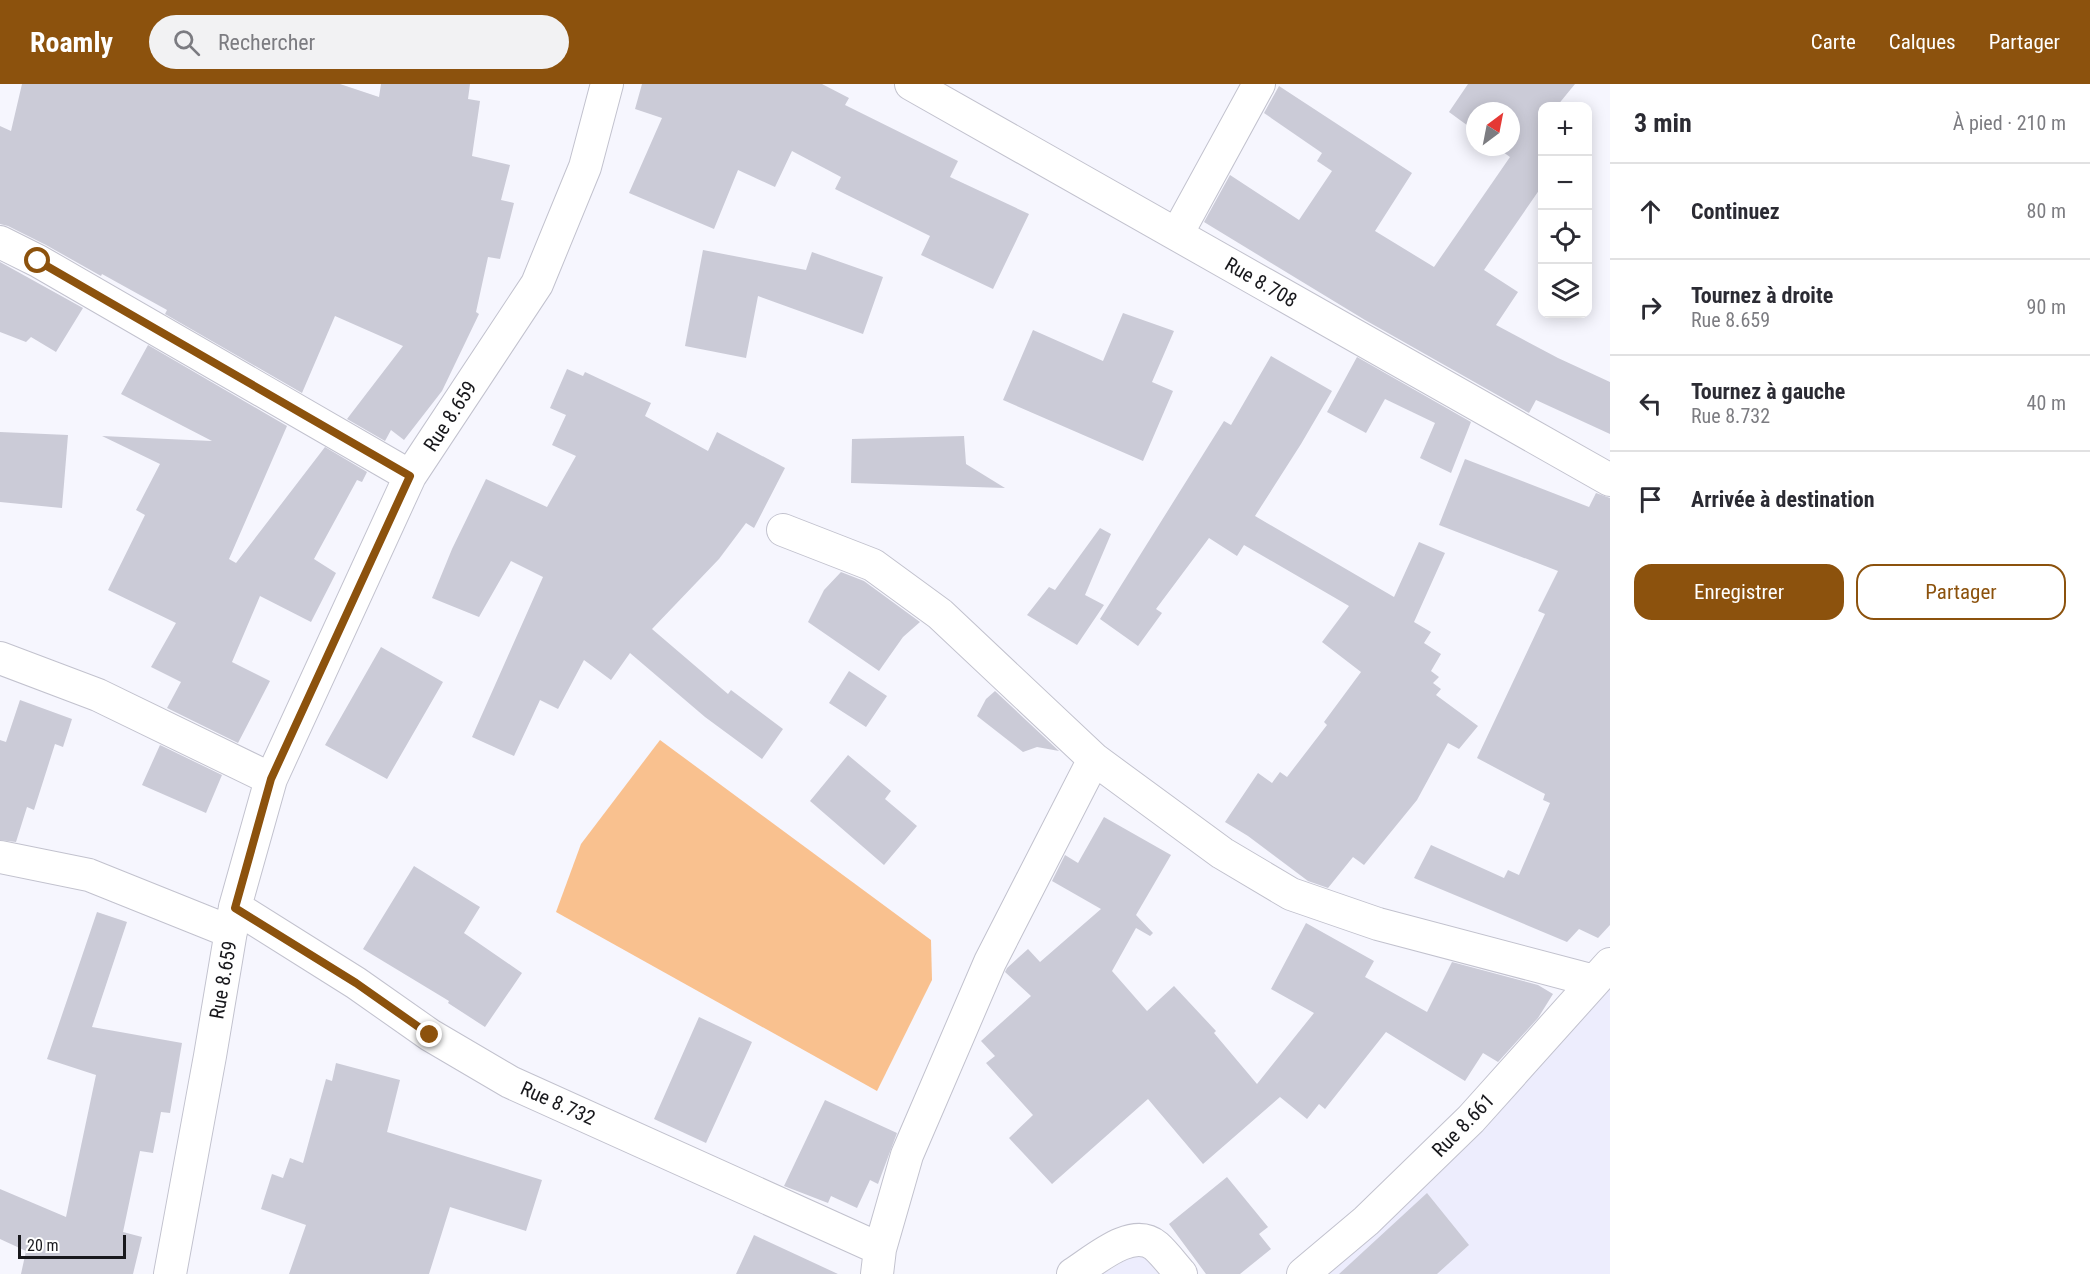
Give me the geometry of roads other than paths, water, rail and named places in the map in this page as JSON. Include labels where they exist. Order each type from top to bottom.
[{"type":"street","name":"Rue 8.659","points":[[170,1274],[233,920],[271,779],[410,476],[537,284],[585,167],[607,84]]},
{"type":"street","name":"Rue 8.708","points":[[911,84],[1610,480]]},
{"type":"street","points":[[1177,234],[1259,84]]},
{"type":"street","points":[[0,242],[38,261],[410,476]]},
{"type":"street","points":[[783,530],[873,565],[940,614],[1095,759],[1222,853],[1291,894],[1378,924],[1602,973]]},
{"type":"street","points":[[0,658],[98,694],[271,779]]},
{"type":"street","points":[[878,1261],[907,1155],[990,962],[1095,759]]},
{"type":"street","name":"Rue 8.732","points":[[0,857],[89,875],[233,920],[356,983],[430,1035],[510,1082],[878,1261]]},
{"type":"street","name":"Rue 8.661","points":[[1303,1274],[1366,1221],[1471,1119],[1602,973]]},
{"type":"street","points":[[1073,1274],[1122,1243],[1138,1238],[1154,1245],[1181,1274]]}]
